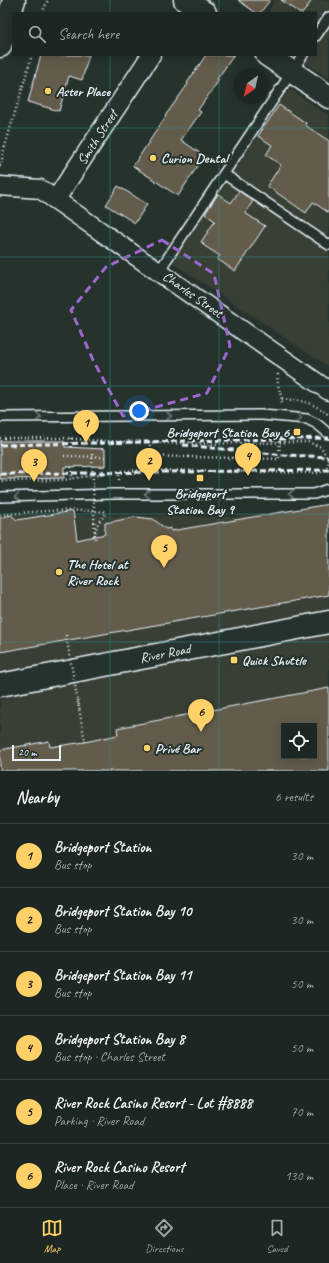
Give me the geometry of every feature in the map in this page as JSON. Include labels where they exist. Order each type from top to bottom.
[{"type":"street","points":[[0,46],[14,0]]},
{"type":"street","name":"Smith Street","points":[[56,199],[150,56]]},
{"type":"street","points":[[270,56],[298,64],[329,97]]},
{"type":"street","name":"Charles Street","points":[[0,186],[40,189],[159,270],[329,391]]},
{"type":"street","name":"River Road","points":[[0,685],[329,622]]},
{"type":"lane","points":[[317,35],[329,17]]},
{"type":"lane","points":[[159,270],[298,64]]},
{"type":"lane","points":[[224,174],[329,245]]},
{"type":"lane","points":[[0,418],[262,415],[307,419],[317,424],[329,434]]},
{"type":"lane","points":[[0,498],[114,494],[314,494],[329,489]]},
{"type":"path","points":[[42,12],[48,0]]},
{"type":"path","points":[[0,166],[32,56]]},
{"type":"path","points":[[281,356],[276,381],[282,399],[282,409]]},
{"type":"path","points":[[282,399],[305,401],[314,404],[329,414]]},
{"type":"path","points":[[144,456],[279,459],[280,432]]},
{"type":"path","points":[[0,438],[71,438],[102,441],[196,444],[308,442],[321,447],[329,461],[328,466],[320,473],[149,470],[119,471],[63,480],[0,481]]},
{"type":"path","points":[[71,438],[71,448]]},
{"type":"path","points":[[102,441],[102,449]]},
{"type":"path","points":[[149,470],[150,442]]},
{"type":"path","points":[[92,455],[96,540]]},
{"type":"path","points":[[64,456],[92,455],[105,457]]},
{"type":"path","points":[[71,466],[72,479]]},
{"type":"path","points":[[102,466],[103,473]]},
{"type":"path","points":[[119,471],[119,482]]},
{"type":"path","points":[[0,515],[77,510],[107,512],[98,523],[94,536]]},
{"type":"path","points":[[66,635],[85,742]]},
{"type":"path","points":[[78,700],[80,711]]},
{"type":"highlighted area","points":[[162,240],[214,274],[230,346],[207,393],[123,416],[93,360],[71,310],[106,267]]},
{"type":"shaded area","points":[[275,0],[329,0],[329,78],[295,56],[317,56],[317,12],[269,12]]},
{"type":"shaded area","points":[[278,81],[329,116],[329,367],[161,255],[263,104],[269,104],[269,94]]},
{"type":"shaded area","points":[[329,504],[329,771],[0,771],[0,514],[236,517]]},
{"type":"building","points":[[238,0],[270,0],[261,12],[255,12]]},
{"type":"building","points":[[281,0],[312,0],[304,12],[298,12]]},
{"type":"building","name":"Aster Place","points":[[41,56],[89,56],[82,80],[69,76],[59,111],[28,102]]},
{"type":"building","points":[[205,56],[233,56],[198,110],[201,112],[181,140],[204,156],[178,196],[133,166],[165,116],[188,84],[187,83]]},
{"type":"building","points":[[279,105],[329,141],[329,213],[313,202],[306,213],[267,186],[281,165],[266,155],[272,145],[258,136]]},
{"type":"building","points":[[118,186],[147,204],[135,223],[106,205]]},
{"type":"building","points":[[239,191],[253,201],[245,213],[265,226],[235,271],[217,259],[220,256],[203,245],[204,244],[201,242],[215,221],[205,214],[218,194],[231,203]]},
{"type":"building","points":[[0,441],[64,441],[65,447],[105,449],[105,466],[64,467],[64,478],[0,479]]},
{"type":"building","points":[[329,504],[329,595],[0,652],[0,518],[11,515],[17,520],[73,511],[77,540],[105,534],[105,523],[136,517],[153,519],[166,529],[171,528],[171,531]]},
{"type":"building","points":[[329,688],[329,771],[0,771],[0,750],[49,741],[50,747],[118,735],[117,728]]},
{"type":"railway","points":[[0,445],[329,438]]},
{"type":"railway","points":[[183,445],[284,455],[329,457]]},
{"type":"railway","points":[[0,474],[329,470]]},
{"type":"place","name":"Aster Place","points":[[48,91]]},
{"type":"place","name":"Curion Dental","points":[[153,158]]},
{"type":"place","name":"Bridgeport Station Bay 6","points":[[297,432]]},
{"type":"place","name":"Bridgeport Station","points":[[86,443]]},
{"type":"place","name":"Bridgeport Station Bay 8","points":[[248,476]]},
{"type":"place","name":"Bridgeport Station Bay 9","points":[[200,478]]},
{"type":"place","name":"Bridgeport Station Bay 10","points":[[149,481]]},
{"type":"place","name":"Bridgeport Station Bay 11","points":[[34,482]]},
{"type":"place","name":"River Rock Casino Resort - Lot #8888","points":[[164,568]]},
{"type":"place","name":"The Hotel at River Rock","points":[[59,572]]},
{"type":"place","name":"Quick Shuttle","points":[[234,660]]},
{"type":"place","name":"River Rock Casino Resort","points":[[201,732]]},
{"type":"place","name":"Privé Bar","points":[[147,748]]}]
